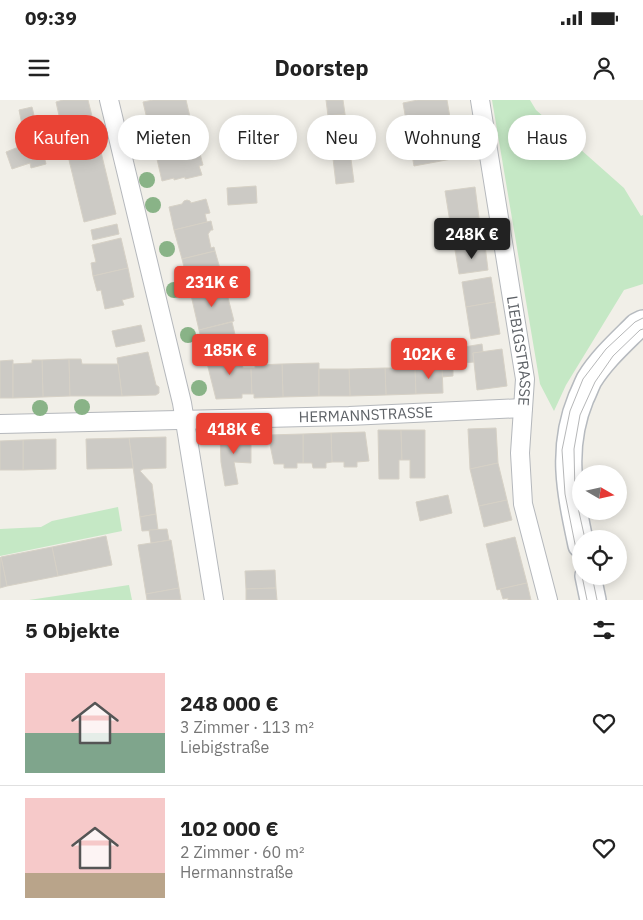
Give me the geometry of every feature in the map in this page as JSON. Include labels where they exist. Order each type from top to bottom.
[{"type":"main road","points":[[578,530],[571,494],[568,450],[574,414],[588,381],[599,366],[610,352],[638,326],[643,324]]},
{"type":"main road","points":[[590,585],[593,600]]},
{"type":"street","points":[[109,100],[186,421],[214,600]]},
{"type":"street","name":"LIEBIGSTRASSE","points":[[480,100],[526,379],[520,453],[523,504],[548,600]]},
{"type":"street","name":"HERMANNSTRASSE","points":[[0,424],[186,421],[523,408]]},
{"type":"green space","points":[[492,100],[530,100],[542,115],[508,115],[508,160],[586,160],[586,154],[624,188],[641,216],[643,215],[643,284],[624,290],[566,385],[554,411],[540,384],[498,136],[498,115],[495,115]]},
{"type":"green space","points":[[118,507],[122,531],[0,556],[0,529],[41,527],[52,521]]},
{"type":"green space","points":[[129,585],[132,600],[29,600]]},
{"type":"building","points":[[63,100],[88,100],[92,115],[59,115],[56,102]]},
{"type":"building","points":[[153,100],[186,100],[190,115],[146,115],[143,102]]},
{"type":"building","points":[[326,100],[343,100],[345,114],[328,115]]},
{"type":"building","points":[[418,100],[447,100],[450,115],[405,115],[403,103]]},
{"type":"building","points":[[32,107],[34,115],[20,115],[19,110]]},
{"type":"building","points":[[15,148],[15,160],[45,160],[46,164],[31,168],[30,163],[12,169],[6,152]]},
{"type":"building","points":[[69,160],[103,160],[116,214],[84,222]]},
{"type":"building","points":[[157,160],[202,160],[203,165],[199,166],[202,175],[162,181]]},
{"type":"building","points":[[333,160],[351,160],[354,182],[336,184]]},
{"type":"building","points":[[413,160],[446,160],[414,166]]},
{"type":"building","points":[[256,186],[257,203],[228,205],[227,188]]},
{"type":"building","points":[[475,187],[479,218],[450,222],[445,191]]},
{"type":"building","points":[[206,199],[210,213],[205,214],[207,222],[174,230],[169,207],[182,204],[187,200],[191,203]]},
{"type":"building","points":[[479,218],[485,245],[455,250],[450,222]]},
{"type":"building","points":[[211,221],[213,230],[208,234],[211,248],[214,247],[215,251],[182,259],[174,230]]},
{"type":"building","points":[[117,224],[119,234],[93,240],[91,230]]},
{"type":"building","points":[[121,238],[128,268],[93,276],[91,263],[96,262],[92,245]]},
{"type":"building","points":[[485,245],[488,270],[459,274],[455,250]]},
{"type":"building","points":[[215,251],[225,286],[191,295],[182,259]]},
{"type":"building","points":[[128,268],[134,297],[122,300],[124,305],[105,309],[101,290],[97,291],[93,276]]},
{"type":"building","points":[[491,277],[495,302],[466,307],[462,282]]},
{"type":"building","points":[[225,286],[234,321],[199,330],[191,295]]},
{"type":"building","points":[[495,302],[500,334],[471,339],[466,307]]},
{"type":"building","points":[[232,322],[239,351],[206,359],[199,330]]},
{"type":"building","points":[[141,325],[145,341],[116,347],[112,331]]},
{"type":"building","points":[[482,344],[483,352],[473,353],[474,362],[453,364],[453,376],[442,377],[441,361],[443,361],[443,358],[462,357],[461,351],[465,350],[464,347]]},
{"type":"building","points":[[502,349],[507,386],[477,390],[473,353]]},
{"type":"building","points":[[239,351],[243,368],[251,368],[252,394],[242,394],[242,398],[216,399],[206,359]]},
{"type":"building","points":[[148,352],[156,385],[159,387],[159,393],[156,395],[122,396],[117,358]]},
{"type":"building","points":[[69,359],[70,396],[43,397],[42,360]]},
{"type":"building","points":[[69,359],[81,359],[82,364],[118,364],[122,396],[70,396]]},
{"type":"building","points":[[13,360],[13,398],[0,398],[0,361]]},
{"type":"building","points":[[32,360],[42,360],[43,397],[13,398],[13,364],[32,363]]},
{"type":"building","points":[[319,363],[319,396],[283,397],[282,364]]},
{"type":"building","points":[[397,363],[403,363],[403,367],[415,367],[416,394],[386,395],[385,368],[397,368]]},
{"type":"building","points":[[282,364],[283,397],[254,398],[254,394],[252,394],[251,368],[255,368],[255,365]]},
{"type":"building","points":[[442,366],[443,393],[416,394],[415,367]]},
{"type":"building","points":[[385,368],[386,395],[350,396],[349,369]]},
{"type":"building","points":[[319,369],[349,369],[350,396],[319,396]]},
{"type":"building","points":[[496,428],[498,463],[470,469],[468,429]]},
{"type":"building","points":[[378,430],[401,430],[402,460],[399,460],[399,479],[379,479]]},
{"type":"building","points":[[401,430],[425,430],[425,478],[410,478],[410,460],[402,460]]},
{"type":"building","points":[[365,432],[369,461],[357,462],[357,467],[344,467],[344,462],[332,462],[331,433]]},
{"type":"building","points":[[331,433],[332,462],[326,463],[326,468],[313,468],[312,463],[303,463],[303,434]]},
{"type":"building","points":[[303,434],[303,463],[297,463],[297,468],[284,468],[284,464],[274,464],[268,435]]},
{"type":"building","points":[[220,435],[251,435],[251,463],[234,462],[238,484],[225,486],[221,462]]},
{"type":"building","points":[[166,437],[166,468],[143,469],[140,471],[152,484],[156,514],[140,517],[129,438]]},
{"type":"building","points":[[129,438],[133,468],[87,469],[86,439]]},
{"type":"building","points":[[56,439],[56,469],[23,470],[23,440]]},
{"type":"building","points":[[23,440],[23,470],[0,470],[0,441]]},
{"type":"building","points":[[498,463],[507,500],[479,506],[470,469]]},
{"type":"building","points":[[448,495],[452,513],[420,521],[416,502]]},
{"type":"building","points":[[507,500],[512,520],[484,527],[479,506]]},
{"type":"building","points":[[156,514],[158,530],[142,531],[140,517]]},
{"type":"building","points":[[167,529],[169,540],[151,543],[149,530]]},
{"type":"building","points":[[106,536],[112,565],[58,576],[52,547]]},
{"type":"building","points":[[515,537],[527,583],[497,590],[486,544]]},
{"type":"building","points":[[171,540],[179,588],[146,594],[138,545]]},
{"type":"building","points":[[52,547],[58,576],[7,586],[1,557]]},
{"type":"building","points":[[0,558],[7,586],[0,588]]},
{"type":"building","points":[[275,570],[276,588],[246,589],[245,571]]},
{"type":"building","points":[[527,583],[531,600],[503,599],[500,589]]},
{"type":"building","points":[[179,588],[181,600],[147,600],[146,594]]},
{"type":"building","points":[[276,588],[277,600],[246,600],[246,589]]},
{"type":"tram line","points":[[572,530],[565,494],[562,450],[570,411],[583,379],[606,349],[635,322],[643,318]]},
{"type":"tram line","points":[[583,530],[575,494],[574,449],[580,415],[595,382],[613,356],[643,329]]},
{"type":"tram line","points":[[584,585],[587,600]]},
{"type":"tram line","points":[[594,585],[597,600]]}]
